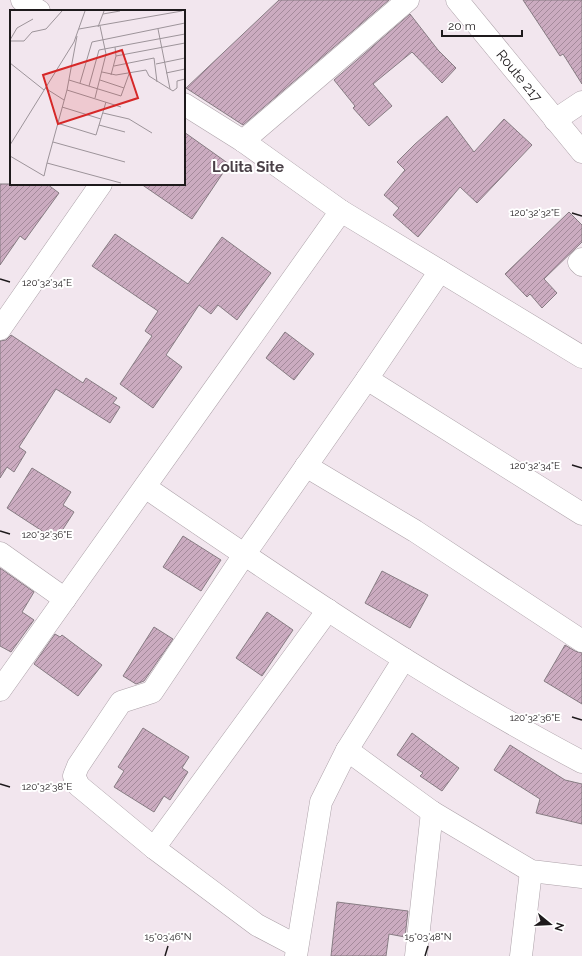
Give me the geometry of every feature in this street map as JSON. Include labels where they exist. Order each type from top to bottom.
[{"type":"street","points":[[22,0],[37,10]]},
{"type":"street","points":[[243,141],[408,0]]},
{"type":"street","name":"Route 217","points":[[457,0],[582,152]]},
{"type":"street","points":[[556,120],[582,102]]},
{"type":"street","points":[[185,105],[243,141],[341,211],[582,357]]},
{"type":"street","points":[[0,329],[100,185]]},
{"type":"street","points":[[0,690],[341,211]]},
{"type":"street","points":[[582,259],[579,262],[582,266]]},
{"type":"street","points":[[404,659],[347,750],[321,802],[296,951],[257,925],[154,848],[79,786],[74,776],[121,702],[152,692],[244,555],[367,379],[440,271]]},
{"type":"street","points":[[367,379],[582,514]]},
{"type":"street","points":[[306,466],[414,531],[582,641]]},
{"type":"street","points":[[145,487],[244,555],[404,659],[545,742],[582,762]]},
{"type":"street","points":[[0,552],[65,599]]},
{"type":"street","points":[[154,848],[328,610]]},
{"type":"street","points":[[347,750],[432,812],[531,871],[582,877]]},
{"type":"street","points":[[416,956],[432,812]]},
{"type":"street","points":[[521,956],[531,871]]},
{"type":"building","points":[[279,0],[389,0],[243,125],[186,88]]},
{"type":"building","points":[[523,0],[582,0],[582,84],[563,54],[560,56]]},
{"type":"building","points":[[410,14],[438,50],[456,68],[442,83],[412,52],[373,84],[392,106],[369,126],[353,108],[355,106],[334,80]]},
{"type":"building","points":[[447,116],[474,152],[504,119],[532,145],[477,203],[460,187],[418,237],[393,215],[399,208],[384,195],[405,170],[397,162]]},
{"type":"building","points":[[185,133],[229,164],[192,219],[142,185],[185,185]]},
{"type":"building","points":[[0,184],[48,185],[59,193],[25,240],[20,236],[0,265]]},
{"type":"building","points":[[569,212],[582,225],[582,242],[544,279],[557,293],[542,308],[530,294],[527,297],[505,274]]},
{"type":"building","points":[[115,234],[188,284],[222,237],[271,273],[237,320],[218,305],[211,314],[199,305],[166,355],[182,367],[153,408],[120,384],[152,336],[145,331],[158,311],[92,266]]},
{"type":"building","points":[[285,332],[314,354],[294,380],[266,358]]},
{"type":"building","points":[[11,335],[83,383],[86,378],[117,398],[113,403],[120,407],[110,423],[56,389],[19,447],[26,452],[14,472],[7,467],[0,478],[0,341],[6,340]]},
{"type":"building","points":[[32,468],[71,492],[63,505],[74,512],[56,540],[7,508]]},
{"type":"building","points":[[183,536],[221,560],[201,591],[163,567]]},
{"type":"building","points":[[0,568],[34,592],[22,612],[34,620],[11,652],[0,646]]},
{"type":"building","points":[[382,571],[428,595],[410,628],[365,603]]},
{"type":"building","points":[[267,612],[293,630],[262,676],[236,658]]},
{"type":"building","points":[[154,627],[173,639],[144,681],[136,684],[123,676]]},
{"type":"building","points":[[55,634],[60,637],[62,635],[102,665],[78,696],[34,664]]},
{"type":"building","points":[[565,645],[582,653],[582,704],[544,681]]},
{"type":"building","points":[[143,728],[189,757],[182,768],[188,772],[170,800],[164,796],[154,812],[114,787],[124,771],[118,767]]},
{"type":"building","points":[[412,733],[459,768],[442,791],[420,776],[423,773],[397,755]]},
{"type":"building","points":[[510,745],[565,780],[582,784],[582,824],[536,813],[540,799],[494,770]]},
{"type":"building","points":[[337,902],[408,911],[405,937],[389,934],[386,956],[331,956]]},
{"type":"district","name":"Lolita Site","points":[[248,167]]}]
